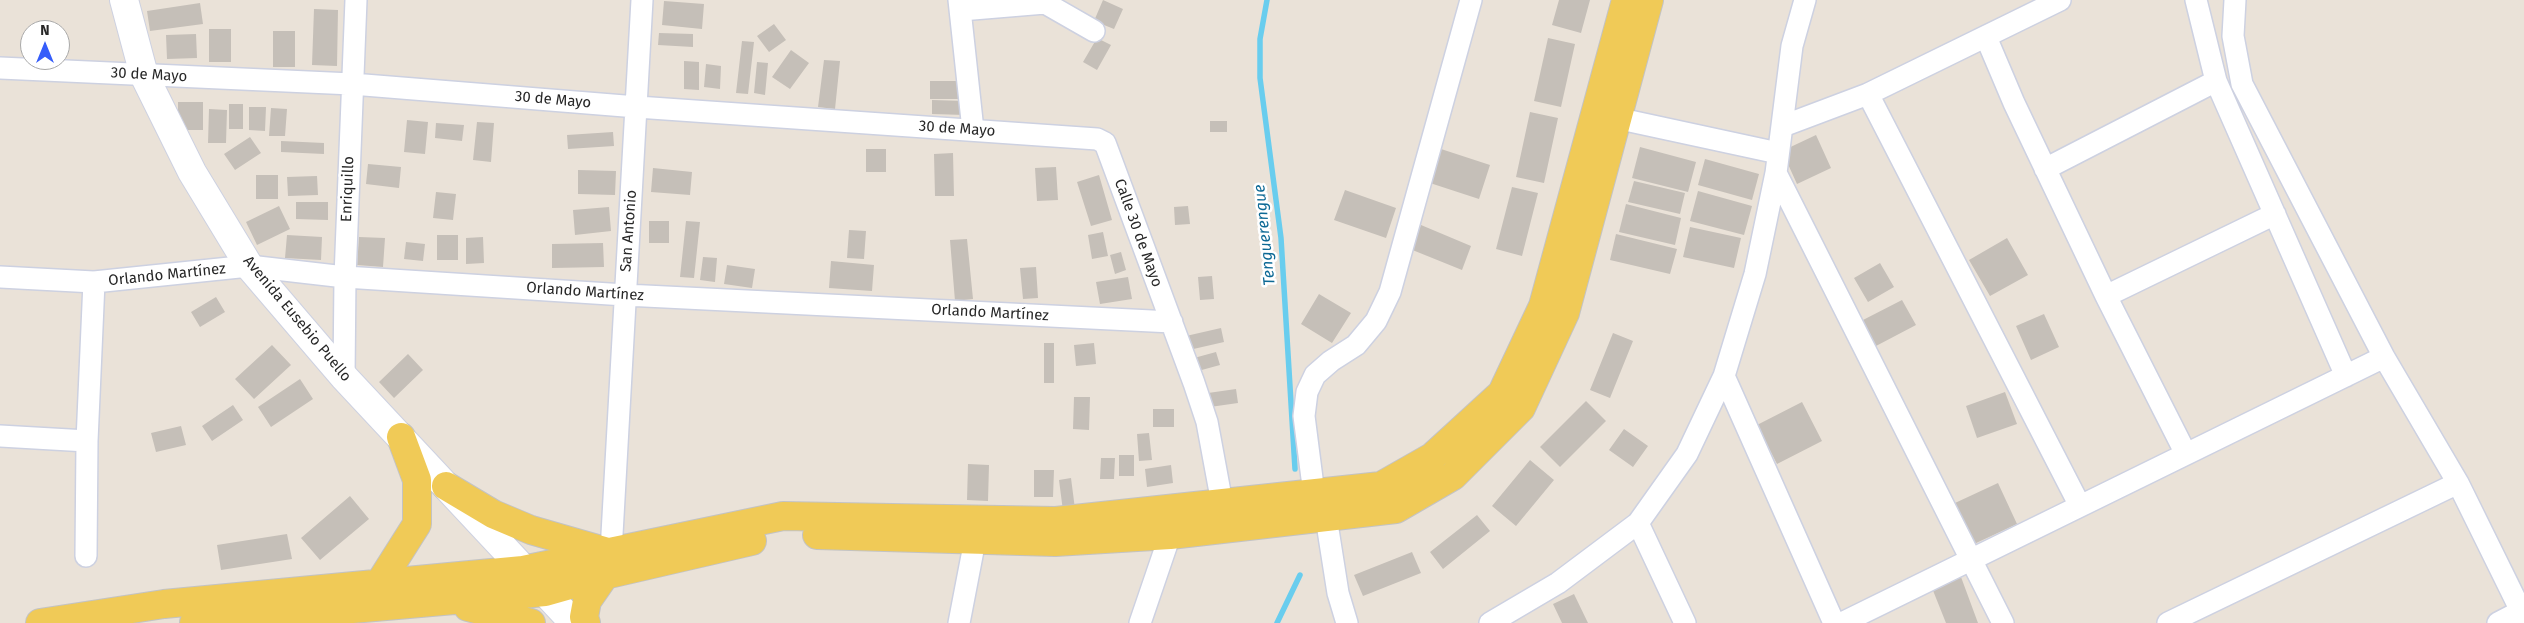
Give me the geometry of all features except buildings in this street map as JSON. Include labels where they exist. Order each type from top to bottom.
[{"type":"main road","name":"Avenida Eusebio Puello","points":[[124,0],[144,75],[192,172],[249,266],[344,377],[574,623]]},
{"type":"main road","points":[[40,623],[164,604],[523,570],[608,564],[783,534],[1055,542],[1170,535],[1396,509],[1453,476],[1521,408],[1565,313],[1606,116],[1626,0]]},
{"type":"main road","points":[[194,623],[545,592],[608,564],[783,516],[1056,521],[1381,486],[1432,456],[1502,393],[1542,306],[1606,116],[1649,0]]},
{"type":"main road","points":[[379,584],[417,524],[417,480],[401,437]]},
{"type":"main road","points":[[446,486],[493,514],[608,564]]},
{"type":"main road","points":[[586,623],[584,617],[587,601],[608,564]]},
{"type":"main road","points":[[440,601],[502,614],[531,623]]},
{"type":"street","name":"Enriquillo","points":[[344,377],[345,276],[356,0]]},
{"type":"street","name":"San Antonio","points":[[608,564],[642,0]]},
{"type":"street","points":[[1490,623],[1558,583],[1638,522],[1687,454],[1724,376],[1755,274],[1777,163],[1792,46],[1805,0]]},
{"type":"street","points":[[1783,126],[1868,94],[2059,0]]},
{"type":"street","points":[[2196,0],[2216,81],[2346,376]]},
{"type":"street","points":[[2235,0],[2233,36],[2242,84],[2384,357],[2458,483],[2523,614],[2498,623]]},
{"type":"street","points":[[972,130],[960,5],[1046,1],[1094,31]]},
{"type":"street","points":[[1314,494],[1304,416],[1307,392],[1315,375],[1331,360],[1356,345],[1376,321],[1390,292],[1469,1]]},
{"type":"street","points":[[1986,37],[2045,169],[2106,296],[2186,454]]},
{"type":"street","name":"30 de Mayo","points":[[0,68],[352,84],[637,107],[1097,139],[1105,143]]},
{"type":"street","points":[[2045,169],[2216,81]]},
{"type":"street","points":[[1868,94],[2080,506]]},
{"type":"street","points":[[1606,116],[1777,163],[2003,623]]},
{"type":"street","name":"Calle 30 de Mayo","points":[[1105,143],[1207,422],[1222,503]]},
{"type":"street","points":[[2106,296],[2275,214]]},
{"type":"street","name":"Orlando Martínez","points":[[0,277],[94,282],[249,266],[345,276],[625,295],[1172,322]]},
{"type":"street","points":[[86,556],[87,441],[94,282]]},
{"type":"street","points":[[1842,623],[2384,357]]},
{"type":"street","points":[[1724,376],[1834,623]]},
{"type":"street","points":[[0,436],[87,441]]},
{"type":"street","points":[[2168,623],[2458,483]]},
{"type":"street","points":[[1326,517],[1338,593],[1347,623]]},
{"type":"street","points":[[1638,522],[1685,623]]},
{"type":"street","points":[[1140,623],[1170,535]]},
{"type":"street","points":[[959,623],[975,540]]},
{"type":"waterway","name":"Tenguerengue","points":[[1267,0],[1260,39],[1260,78],[1281,238],[1295,469]]},
{"type":"waterway","name":"Tenguerengue","points":[[1277,623],[1300,575]]}]
